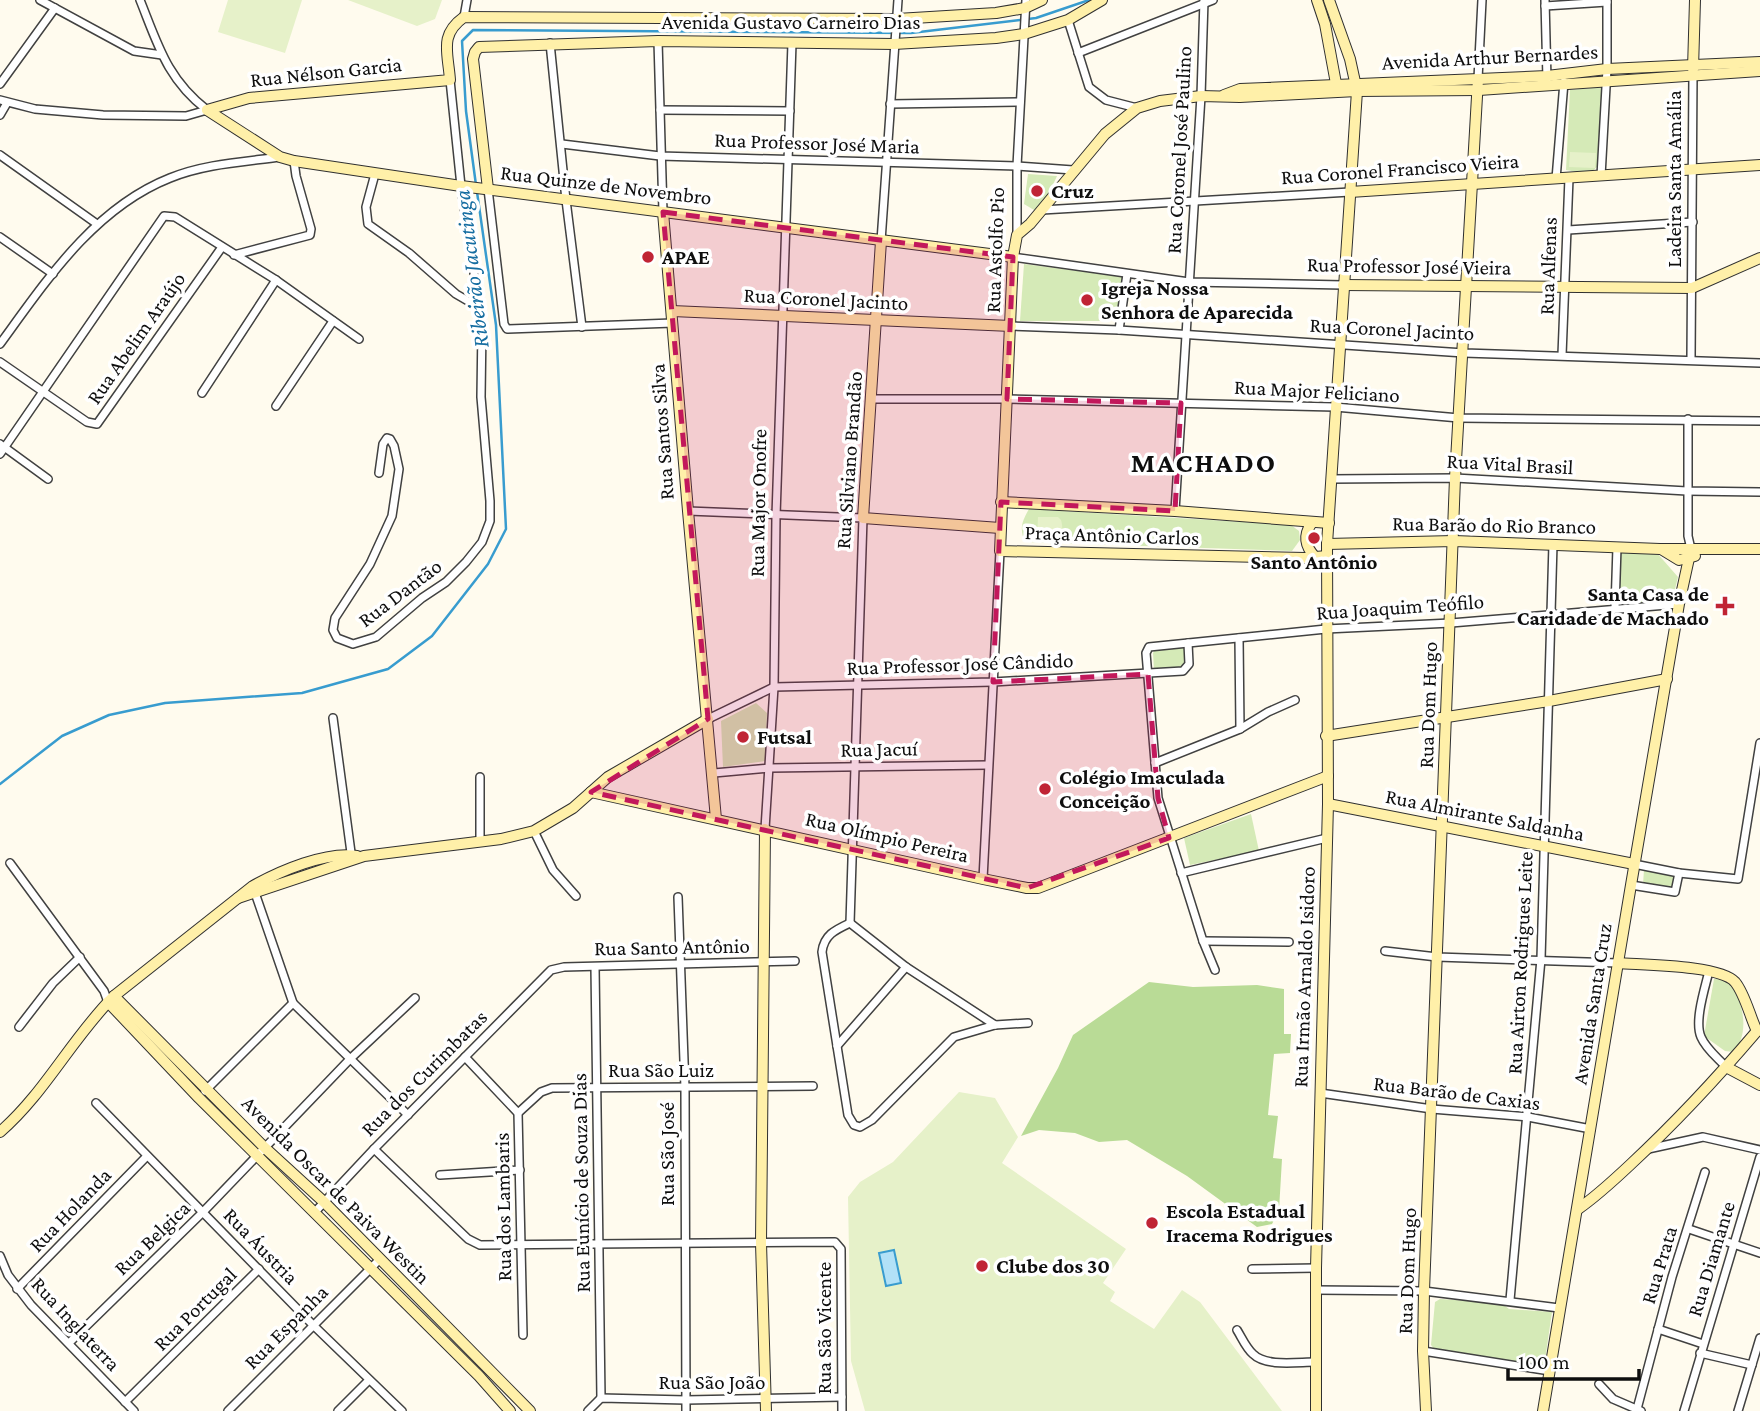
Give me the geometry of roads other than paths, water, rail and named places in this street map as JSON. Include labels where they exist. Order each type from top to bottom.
[{"type":"street","points":[[40,0],[134,51],[162,55]]},
{"type":"street","points":[[0,115],[4,102],[35,109],[103,115],[186,116],[207,110],[176,80],[162,55],[140,0]]},
{"type":"street","points":[[467,0],[464,17],[451,26],[447,42],[480,308]]},
{"type":"street","name":"Rua Silviano Brandão","points":[[850,923],[863,518],[898,0]]},
{"type":"street","name":"Avenida Gustavo Carneiro Dias","points":[[464,17],[897,21],[996,13],[1025,7],[1042,0]]},
{"type":"street","name":"Avenida Gustavo Carneiro Dias","points":[[486,189],[473,59],[475,52],[485,46],[658,41],[792,43],[996,38],[1068,20],[1102,0]]},
{"type":"street","points":[[1078,53],[1204,1],[1213,0]]},
{"type":"street","points":[[1317,0],[1325,24],[1337,89]]},
{"type":"street","points":[[1327,544],[1356,87],[1350,59],[1329,0]]},
{"type":"street","name":"Rua Dom Hugo","points":[[1426,1411],[1424,1291],[1455,478],[1468,286],[1482,0]]},
{"type":"street","name":"Ladeira Santa Amália","points":[[1691,359],[1695,0]]},
{"type":"street","name":"Rua Coronel José Paulino","points":[[1175,511],[1204,1]]},
{"type":"street","points":[[1548,81],[1545,3],[1607,1],[1607,81],[1601,176]]},
{"type":"street","name":"Rua Astolfo Pio","points":[[1002,502],[1013,257],[1017,235],[1017,166],[1025,7]]},
{"type":"street","points":[[0,84],[55,8]]},
{"type":"street","points":[[1068,20],[1089,87],[1106,100],[1137,108]]},
{"type":"street","points":[[1325,24],[1336,22]]},
{"type":"street","name":"Rua Santos Silva","points":[[658,41],[663,212],[716,819]]},
{"type":"street","points":[[550,43],[582,327]]},
{"type":"street","name":"Rua Major Onofre","points":[[766,1411],[761,1243],[765,829],[774,687],[776,516],[792,43]]},
{"type":"street","points":[[1332,63],[1350,59]]},
{"type":"street","name":"Avenida Arthur Bernardes","points":[[1017,235],[1042,210],[1105,134],[1137,108],[1160,101],[1224,95],[1240,89],[1281,91],[1548,81],[1564,85],[1607,81],[1640,73],[1758,66]]},
{"type":"street","name":"Avenida Arthur Bernardes","points":[[1548,81],[1564,74],[1607,69],[1640,73]]},
{"type":"street","points":[[1556,179],[1564,74]]},
{"type":"street","name":"Rua Nélson Garcia","points":[[207,110],[249,98],[450,80]]},
{"type":"street","points":[[890,104],[1020,102]]},
{"type":"street","name":"Rua Quinze de Novembro","points":[[207,110],[280,156],[294,161],[464,187],[1013,257]]},
{"type":"street","points":[[660,110],[790,111]]},
{"type":"street","name":"Rua Professor José Maria","points":[[562,144],[660,156],[1017,166],[1073,170]]},
{"type":"street","points":[[0,155],[97,224]]},
{"type":"street","points":[[0,344],[53,274],[97,224],[142,191],[170,178],[215,166],[280,156]]},
{"type":"street","points":[[234,255],[310,235],[311,229],[294,161]]},
{"type":"street","name":"Rua Coronel Francisco Vieira","points":[[1042,210],[1760,165]]},
{"type":"street","points":[[375,174],[366,207],[368,224],[417,259],[456,294],[480,308]]},
{"type":"street","name":"Rua Alfenas","points":[[1562,355],[1569,178]]},
{"type":"street","points":[[486,189],[504,324],[508,329],[673,323]]},
{"type":"street","points":[[48,480],[2,448],[162,218],[167,215],[175,217],[276,280],[359,339]]},
{"type":"street","points":[[1568,230],[1693,222]]},
{"type":"street","points":[[0,237],[53,274]]},
{"type":"street","name":"Rua Abelim Araújo","points":[[0,362],[87,422],[97,424],[222,247]]},
{"type":"street","name":"Rua Professor José Vieira","points":[[1013,257],[1189,282],[1692,288]]},
{"type":"street","points":[[1692,288],[1760,258]]},
{"type":"street","points":[[1119,330],[1127,274]]},
{"type":"street","points":[[202,393],[276,280]]},
{"type":"street","name":"Rua Dantão","points":[[379,473],[383,444],[387,438],[394,446],[399,469],[392,516],[370,564],[335,618],[333,630],[337,638],[353,644],[376,637],[422,598],[446,582],[482,542],[490,521],[481,397],[480,308]]},
{"type":"street","name":"Rua Coronel Jacinto","points":[[672,312],[1119,330],[1464,353],[1760,363]]},
{"type":"street","points":[[276,406],[333,321]]},
{"type":"street","name":"Rua Major Feliciano","points":[[872,399],[1181,402],[1335,408],[1459,418],[1760,421]]},
{"type":"street","points":[[1688,419],[1686,554],[1714,548],[1760,549]]},
{"type":"street","name":"Rua Vital Brasil","points":[[1331,479],[1455,478],[1687,491],[1760,492]]},
{"type":"street","name":"Praça Antônio Carlos","points":[[1327,556],[1000,551],[1000,528],[1002,502],[1175,511],[1311,524],[1329,523]]},
{"type":"street","points":[[688,512],[863,518],[1000,528]]},
{"type":"street","points":[[1311,524],[1306,531],[1305,540],[1308,550],[1315,557]]},
{"type":"street","name":"Rua Barão do Rio Branco","points":[[1327,544],[1454,541],[1660,549],[1686,554]]},
{"type":"street","name":"Rua Irmão Arnaldo Isidoro","points":[[1316,1411],[1316,1268],[1328,804],[1327,544]]},
{"type":"street","name":"Rua Airton Rodrigues Leite","points":[[1510,1300],[1541,959],[1553,544]]},
{"type":"street","points":[[1615,608],[1617,547]]},
{"type":"street","points":[[983,879],[1000,551]]},
{"type":"street","name":"Avenida Santa Cruz","points":[[1543,1411],[1686,554]]},
{"type":"street","name":"Rua Joaquim Teófilo","points":[[1148,674],[1146,653],[1149,647],[1326,629],[1451,623],[1679,604]]},
{"type":"street","points":[[1239,638],[1240,729]]},
{"type":"street","name":"Rua Professor José Cândido","points":[[774,687],[993,681],[1183,671],[1187,668],[1188,643]]},
{"type":"street","points":[[1148,674],[1158,798],[1203,941],[1216,970]]},
{"type":"street","points":[[1326,736],[1549,701],[1667,679]]},
{"type":"street","points":[[2,1126],[34,1096],[109,997],[238,898],[254,890],[352,858],[501,839],[534,831],[573,808],[625,767],[708,719],[774,687]]},
{"type":"street","points":[[1155,763],[1240,729],[1295,700]]},
{"type":"street","points":[[333,718],[352,858]]},
{"type":"street","points":[[1634,864],[1679,873],[1738,879],[1760,743]]},
{"type":"street","name":"Rua Jacuí","points":[[714,773],[770,768],[988,765]]},
{"type":"street","name":"Rua Olímpio Pereira","points":[[591,792],[983,879],[1038,888],[1328,776]]},
{"type":"street","points":[[480,777],[480,841]]},
{"type":"street","name":"Rua Almirante Saldanha","points":[[1328,804],[1634,864]]},
{"type":"street","points":[[534,831],[553,870],[576,896]]},
{"type":"street","points":[[1181,873],[1327,838]]},
{"type":"street","points":[[10,863],[109,997]]},
{"type":"street","points":[[1631,885],[1675,892],[1679,873]]},
{"type":"street","points":[[254,890],[293,1003],[408,1115]]},
{"type":"street","name":"Rua São José","points":[[678,897],[685,1088],[686,1411]]},
{"type":"street","points":[[995,1025],[906,967],[850,923],[828,935],[823,944],[822,952],[848,1115],[850,1121],[860,1127],[872,1120],[954,1037],[995,1025],[1028,1023]]},
{"type":"street","points":[[1203,941],[1289,942]]},
{"type":"street","points":[[1385,951],[1437,957],[1618,962],[1709,971],[1726,975],[1737,984],[1758,1032],[1647,1149],[1578,1209]]},
{"type":"street","points":[[19,1027],[53,983],[80,957]]},
{"type":"street","name":"Rua Santo Antônio","points":[[551,970],[564,967],[795,961]]},
{"type":"street","name":"Rua Eunício de Souza Dias","points":[[595,967],[601,1398]]},
{"type":"street","points":[[837,1046],[906,967]]},
{"type":"street","name":"Rua dos Curimbatas","points":[[314,1213],[551,970]]},
{"type":"street","points":[[1709,971],[1698,1023],[1699,1034],[1726,1068],[1760,1085]]},
{"type":"street","name":"Avenida Oscar de Paiva Westin","points":[[109,997],[257,1156],[479,1376],[510,1411]]},
{"type":"street","name":"Rua Belgica","points":[[69,1343],[203,1212],[350,1059],[415,998]]},
{"type":"street","points":[[202,1094],[293,1003]]},
{"type":"street","name":"Rua dos Lambaris","points":[[466,1057],[518,1113],[523,1335]]},
{"type":"street","name":"Rua São Luiz","points":[[518,1113],[547,1089],[813,1086]]},
{"type":"street","name":"Rua Barão de Caxias","points":[[1320,1093],[1432,1109],[1528,1117],[1591,1129]]},
{"type":"street","name":"Avenida Oscar de Paiva Westin","points":[[202,1094],[324,1202],[530,1411]]},
{"type":"street","name":"Rua Áustria","points":[[96,1103],[313,1325],[402,1411]]},
{"type":"street","points":[[1647,1149],[1703,1137],[1760,1150]]},
{"type":"street","points":[[374,1149],[474,1243],[761,1243]]},
{"type":"street","name":"Rua Holanda","points":[[17,1289],[147,1156]]},
{"type":"street","name":"Rua Diamante","points":[[1684,1411],[1760,1157]]},
{"type":"street","points":[[440,1175],[520,1170]]},
{"type":"street","name":"Rua Prata","points":[[1639,1410],[1658,1329],[1704,1172]]},
{"type":"street","points":[[1689,1229],[1760,1253]]},
{"type":"street","name":"Rua São Vicente","points":[[761,1243],[831,1241],[841,1249],[842,1411]]},
{"type":"street","name":"Rua Inglaterra","points":[[0,1256],[17,1289],[134,1411]]},
{"type":"street","name":"Rua Espanha","points":[[228,1411],[379,1260]]},
{"type":"street","points":[[1252,1269],[1316,1268]]},
{"type":"street","name":"Rua Portugal","points":[[125,1402],[259,1269]]},
{"type":"street","points":[[1316,1290],[1424,1291],[1559,1308]]},
{"type":"street","points":[[1658,1329],[1703,1344]]},
{"type":"street","points":[[1237,1330],[1256,1357],[1274,1362],[1315,1362]]},
{"type":"street","points":[[1738,1411],[1760,1338]]},
{"type":"street","points":[[1423,1351],[1550,1371]]},
{"type":"street","points":[[1700,1353],[1752,1365]]},
{"type":"street","points":[[479,1376],[488,1367]]},
{"type":"street","points":[[338,1411],[369,1380]]},
{"type":"street","points":[[1599,1384],[1613,1399],[1639,1410]]},
{"type":"street","name":"Rua São João","points":[[601,1398],[686,1400],[842,1397]]},
{"type":"street","points":[[588,1411],[601,1398]]},
{"type":"water","points":[[894,1250],[901,1283],[886,1286],[879,1253]]},
{"type":"waterway","name":"Ribeirão Jacutinga","points":[[476,185],[466,111],[462,41],[473,30],[911,33],[1036,18],[1089,0]]},
{"type":"waterway","name":"Ribeirão Jacutinga","points":[[0,784],[62,736],[109,715],[165,703],[302,693],[388,669],[432,636],[488,564],[506,529],[496,325],[477,192]]},
{"type":"place","name":"Cruz","points":[[1037,191]]},
{"type":"place","name":"APAE","points":[[648,257]]},
{"type":"place","name":"Igreja Nossa Senhora de Aparecida","points":[[1087,300]]},
{"type":"place","name":"Santo Antônio","points":[[1314,538]]},
{"type":"place","name":"Santa Casa de Caridade de Machado","points":[[1725,606]]},
{"type":"place","name":"Futsal","points":[[743,737]]},
{"type":"place","name":"Colégio Imaculada Conceição","points":[[1045,789]]},
{"type":"place","name":"Escola Estadual Iracema Rodrigues","points":[[1152,1223]]},
{"type":"place","name":"Clube dos 30","points":[[982,1266]]},
{"type":"district","name":"MACHADO","points":[[1204,462]]}]
